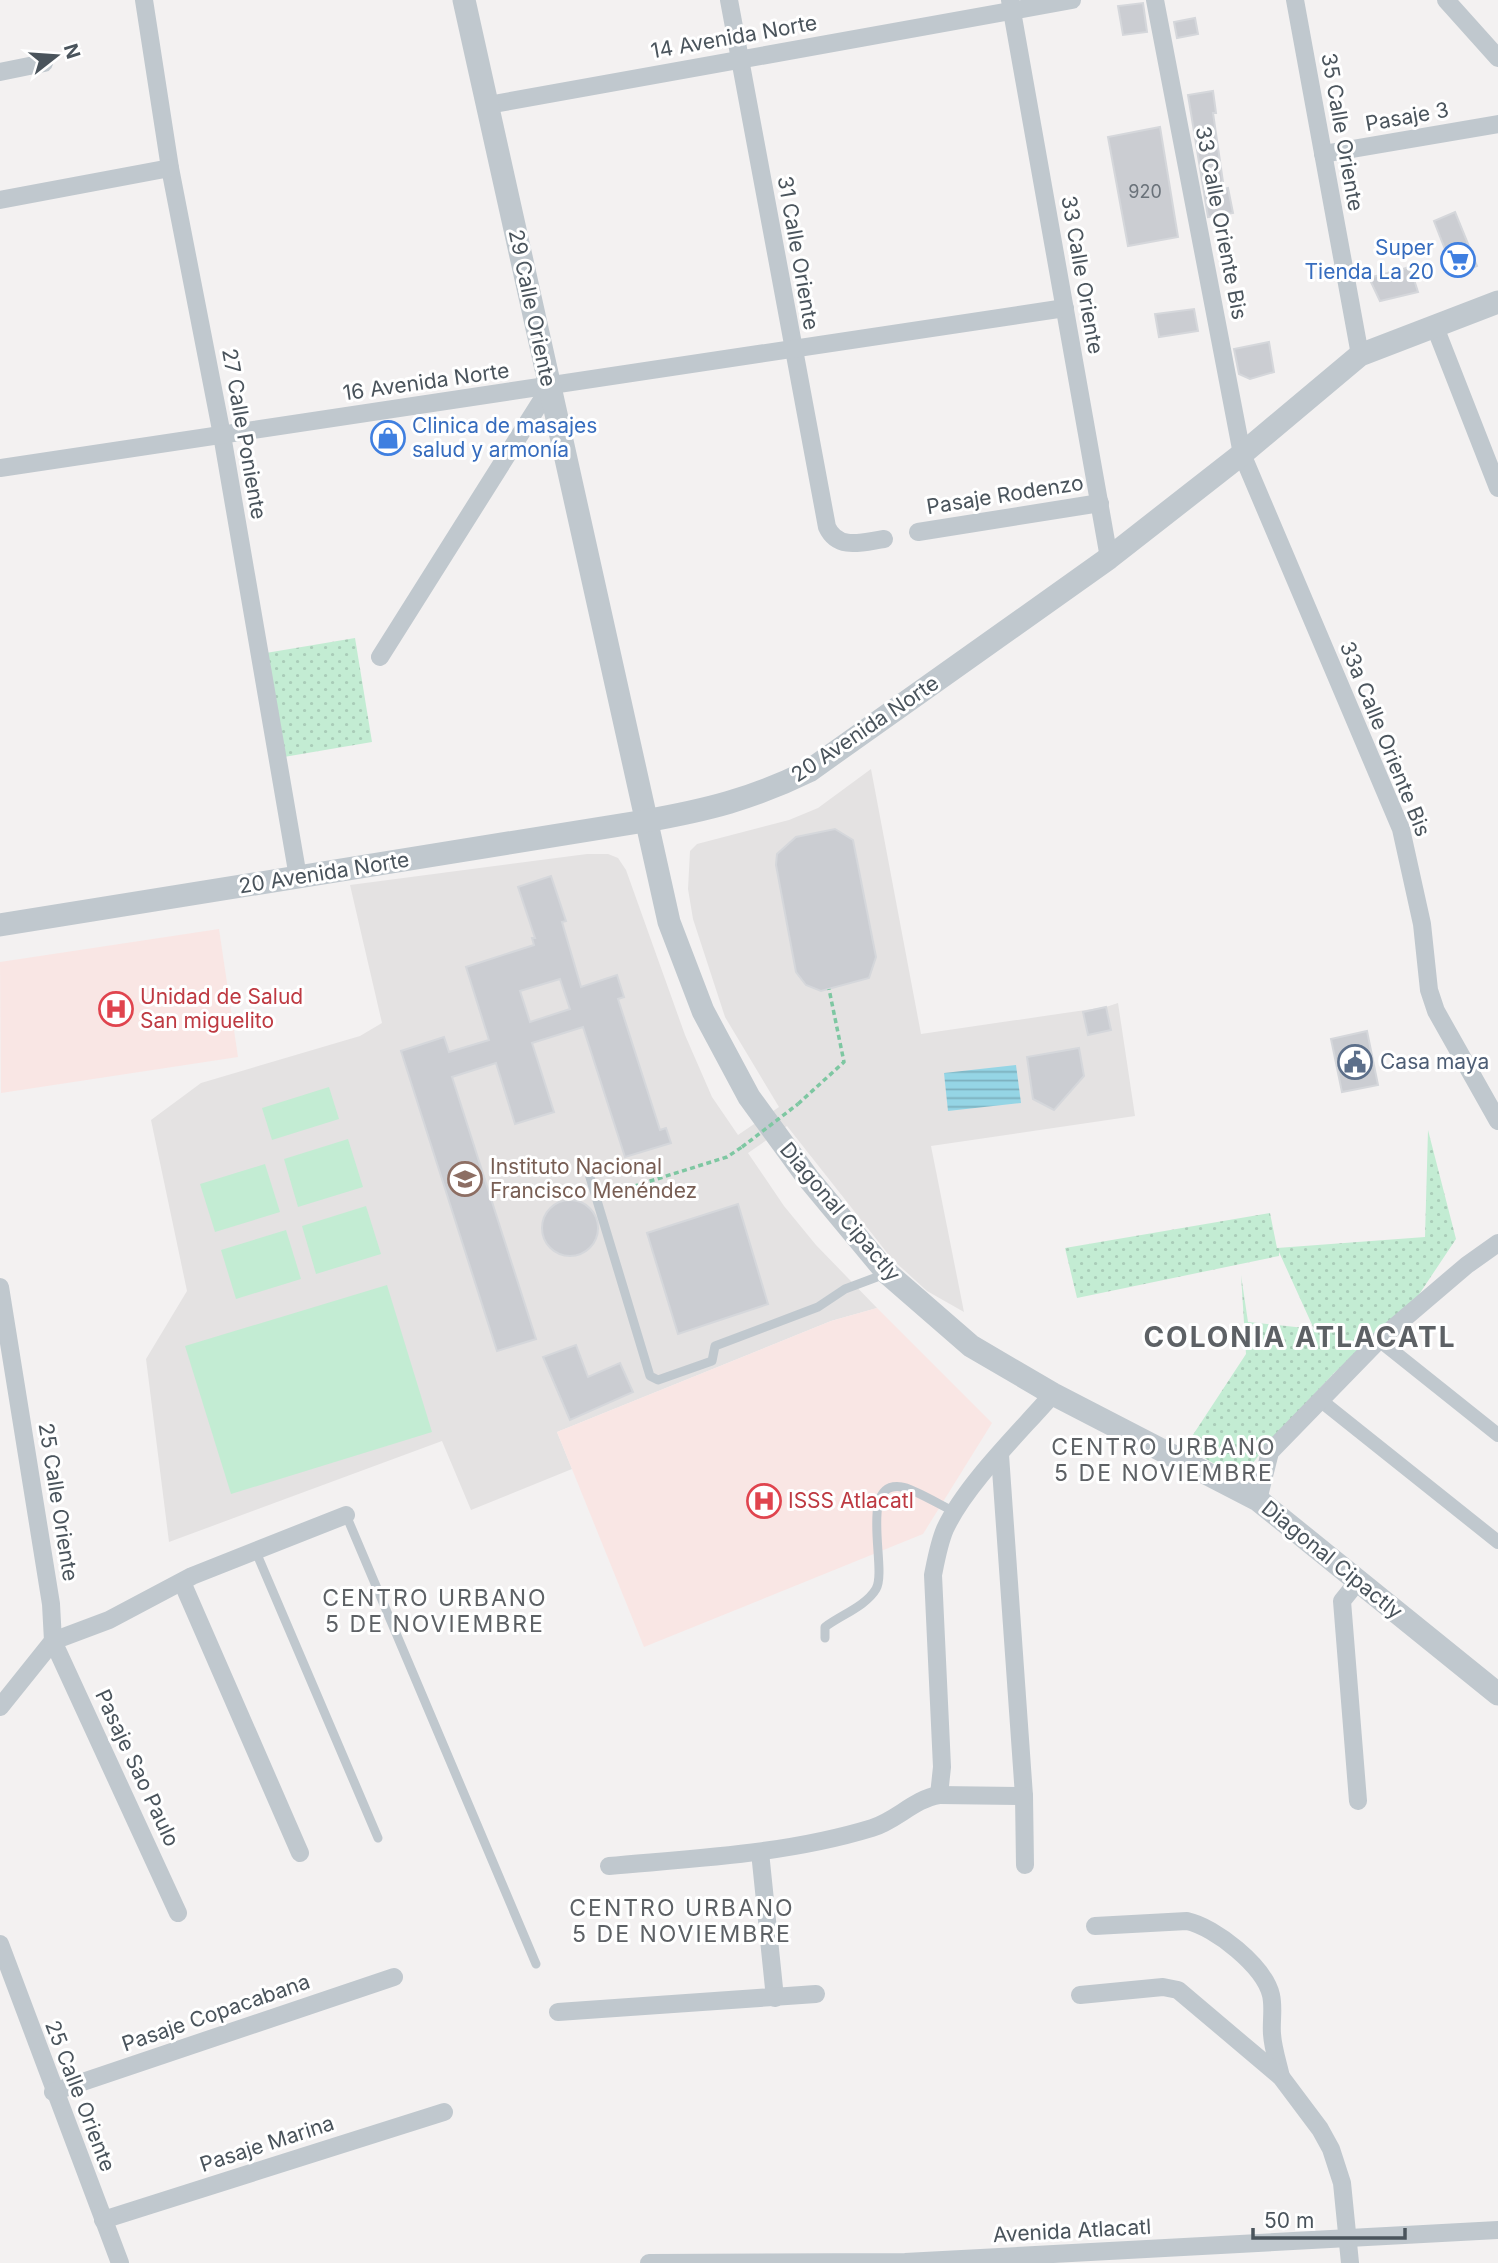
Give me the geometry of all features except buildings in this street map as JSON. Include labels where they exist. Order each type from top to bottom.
[{"type":"street","name":"27 Calle Poniente","points":[[144,0],[170,168],[222,436],[298,877]]},
{"type":"street","name":"29 Calle Oriente","points":[[464,0],[645,821]]},
{"type":"street","name":"31 Calle Oriente","points":[[729,0],[823,514],[831,535],[836,540],[852,543],[884,539]]},
{"type":"street","name":"14 Avenida Norte","points":[[488,105],[740,60],[1011,5],[1072,0]]},
{"type":"street","name":"33 Calle Oriente Bis","points":[[1155,0],[1242,454]]},
{"type":"street","name":"35 Calle Oriente","points":[[1295,0],[1360,355]]},
{"type":"street","points":[[1446,0],[1498,58]]},
{"type":"street","name":"33 Calle Oriente","points":[[1011,5],[1109,558]]},
{"type":"street","points":[[0,72],[44,63]]},
{"type":"street","name":"Pasaje 3","points":[[1323,154],[1498,124]]},
{"type":"street","points":[[0,200],[170,168]]},
{"type":"street","name":"20 Avenida Norte","points":[[0,925],[645,821],[706,810],[762,794],[809,771],[1109,558],[1242,454],[1360,355],[1498,302]]},
{"type":"street","name":"16 Avenida Norte","points":[[0,468],[1065,308]]},
{"type":"street","points":[[1435,327],[1498,488]]},
{"type":"street","points":[[380,657],[550,387]]},
{"type":"street","name":"33a Calle Oriente Bis","points":[[1242,454],[1401,829],[1422,924],[1429,990],[1436,1011],[1498,1121]]},
{"type":"street","name":"Pasaje Rodenzo","points":[[918,532],[1100,503]]},
{"type":"street","name":"Diagonal Cipactly","points":[[645,821],[669,922],[703,1011],[716,1036],[756,1108],[807,1178],[887,1273],[971,1346],[1053,1395],[1258,1500],[1497,1691]]},
{"type":"street","points":[[1258,1500],[1270,1452],[1379,1340],[1467,1265],[1498,1243]]},
{"type":"street","name":"25 Calle Oriente","points":[[0,1287],[51,1604],[53,1641]]},
{"type":"street","points":[[1379,1340],[1498,1435]]},
{"type":"street","points":[[939,1795],[942,1767],[933,1575],[942,1538],[955,1512],[1000,1455],[1053,1395]]},
{"type":"street","points":[[1320,1400],[1498,1542]]},
{"type":"street","points":[[1000,1455],[1024,1796],[1025,1866]]},
{"type":"street","points":[[0,1707],[53,1641],[109,1619],[182,1582],[346,1516]]},
{"type":"street","points":[[1358,1581],[1342,1601],[1358,1801]]},
{"type":"street","points":[[182,1582],[300,1853]]},
{"type":"street","name":"Pasaje Sao Paulo","points":[[53,1641],[178,1913]]},
{"type":"street","points":[[609,1866],[760,1852],[875,1828],[928,1797],[939,1795],[1024,1796]]},
{"type":"street","points":[[760,1852],[775,1998]]},
{"type":"street","points":[[1095,1926],[1187,1921],[1200,1924],[1225,1939],[1266,1983],[1271,1995],[1272,2033],[1281,2077]]},
{"type":"street","name":"25 Calle Oriente","points":[[0,1944],[53,2092],[120,2263]]},
{"type":"street","name":"Pasaje Copacabana","points":[[53,2092],[394,1977]]},
{"type":"street","points":[[1080,1995],[1163,1987],[1178,1990],[1281,2077],[1331,2149],[1342,2183],[1350,2263]]},
{"type":"street","points":[[558,2012],[816,1994]]},
{"type":"street","name":"Pasaje Marina","points":[[103,2220],[444,2112]]},
{"type":"street","name":"Avenida Atlacatl","points":[[649,2263],[905,2262],[1498,2230]]},
{"type":"lane","points":[[589,1174],[650,1376],[658,1380],[712,1361],[715,1346],[818,1307],[845,1289],[887,1273]]},
{"type":"lane","points":[[825,1638],[825,1627],[865,1601],[879,1581],[876,1507],[882,1494],[891,1488],[904,1487],[955,1512]]},
{"type":"lane","points":[[346,1516],[536,1964]]},
{"type":"lane","points":[[256,1552],[378,1838]]},
{"type":"path","points":[[597,1198],[727,1157],[798,1104],[844,1062],[829,989]]},
{"type":"shaded area","name":"Instituto Nacional Francisco Menéndez","points":[[871,769],[921,1034],[1118,1003],[1135,1116],[931,1146],[964,1312],[927,1291],[892,1259],[787,1126],[748,1153],[784,1206],[816,1245],[877,1308],[831,1321],[557,1432],[572,1469],[471,1510],[442,1441],[169,1542],[146,1359],[187,1291],[151,1120],[201,1083],[360,1036],[382,1023],[350,885],[587,854],[608,854],[618,858],[626,870],[685,1035],[712,1097],[738,1135],[779,1107],[725,1017],[693,919],[688,889],[690,851],[697,844],[789,820],[818,808]]},
{"type":"shaded area","name":"Unidad de Salud San miguelito","points":[[219,929],[238,1057],[1,1093],[0,962]]},
{"type":"shaded area","name":"ISSS Atlacatl","points":[[877,1308],[992,1423],[923,1534],[644,1647],[557,1432],[831,1321]]},
{"type":"green space","points":[[355,638],[372,742],[278,758],[260,654]]},
{"type":"green space","points":[[329,1087],[339,1119],[272,1140],[262,1108]]},
{"type":"green space","points":[[1428,1130],[1456,1239],[1408,1311],[1334,1373],[1265,1447],[1241,1479],[1185,1447],[1246,1354],[1241,1275],[1248,1322],[1314,1329],[1279,1252],[1279,1256],[1077,1298],[1065,1248],[1270,1213],[1277,1248],[1425,1237]]},
{"type":"green space","points":[[348,1139],[363,1187],[298,1207],[284,1159]]},
{"type":"green space","points":[[265,1164],[280,1212],[215,1232],[200,1184]]},
{"type":"green space","points":[[366,1206],[381,1254],[316,1274],[302,1226]]},
{"type":"green space","points":[[286,1230],[301,1279],[236,1299],[221,1250]]},
{"type":"green space","points":[[387,1285],[432,1432],[231,1494],[185,1346]]},
{"type":"water","points":[[1016,1065],[1021,1103],[948,1111],[944,1073]]},
{"type":"place","name":"Super Tienda La 20","points":[[1458,260]]},
{"type":"place","name":"Clinica de masajes salud y armonía","points":[[388,438]]},
{"type":"place","name":"Unidad de Salud San miguelito","points":[[116,1009]]},
{"type":"place","name":"Casa maya","points":[[1355,1062]]},
{"type":"place","name":"Instituto Nacional Francisco Menéndez","points":[[465,1179]]},
{"type":"place","name":"ISSS Atlacatl","points":[[764,1501]]},
{"type":"district","name":"COLONIA ATLACATL","points":[[1300,1337]]},
{"type":"district","name":"CENTRO URBANO 5 DE NOVIEMBRE","points":[[1164,1460]]},
{"type":"district","name":"CENTRO URBANO 5 DE NOVIEMBRE","points":[[435,1611]]},
{"type":"district","name":"CENTRO URBANO 5 DE NOVIEMBRE","points":[[682,1921]]}]
